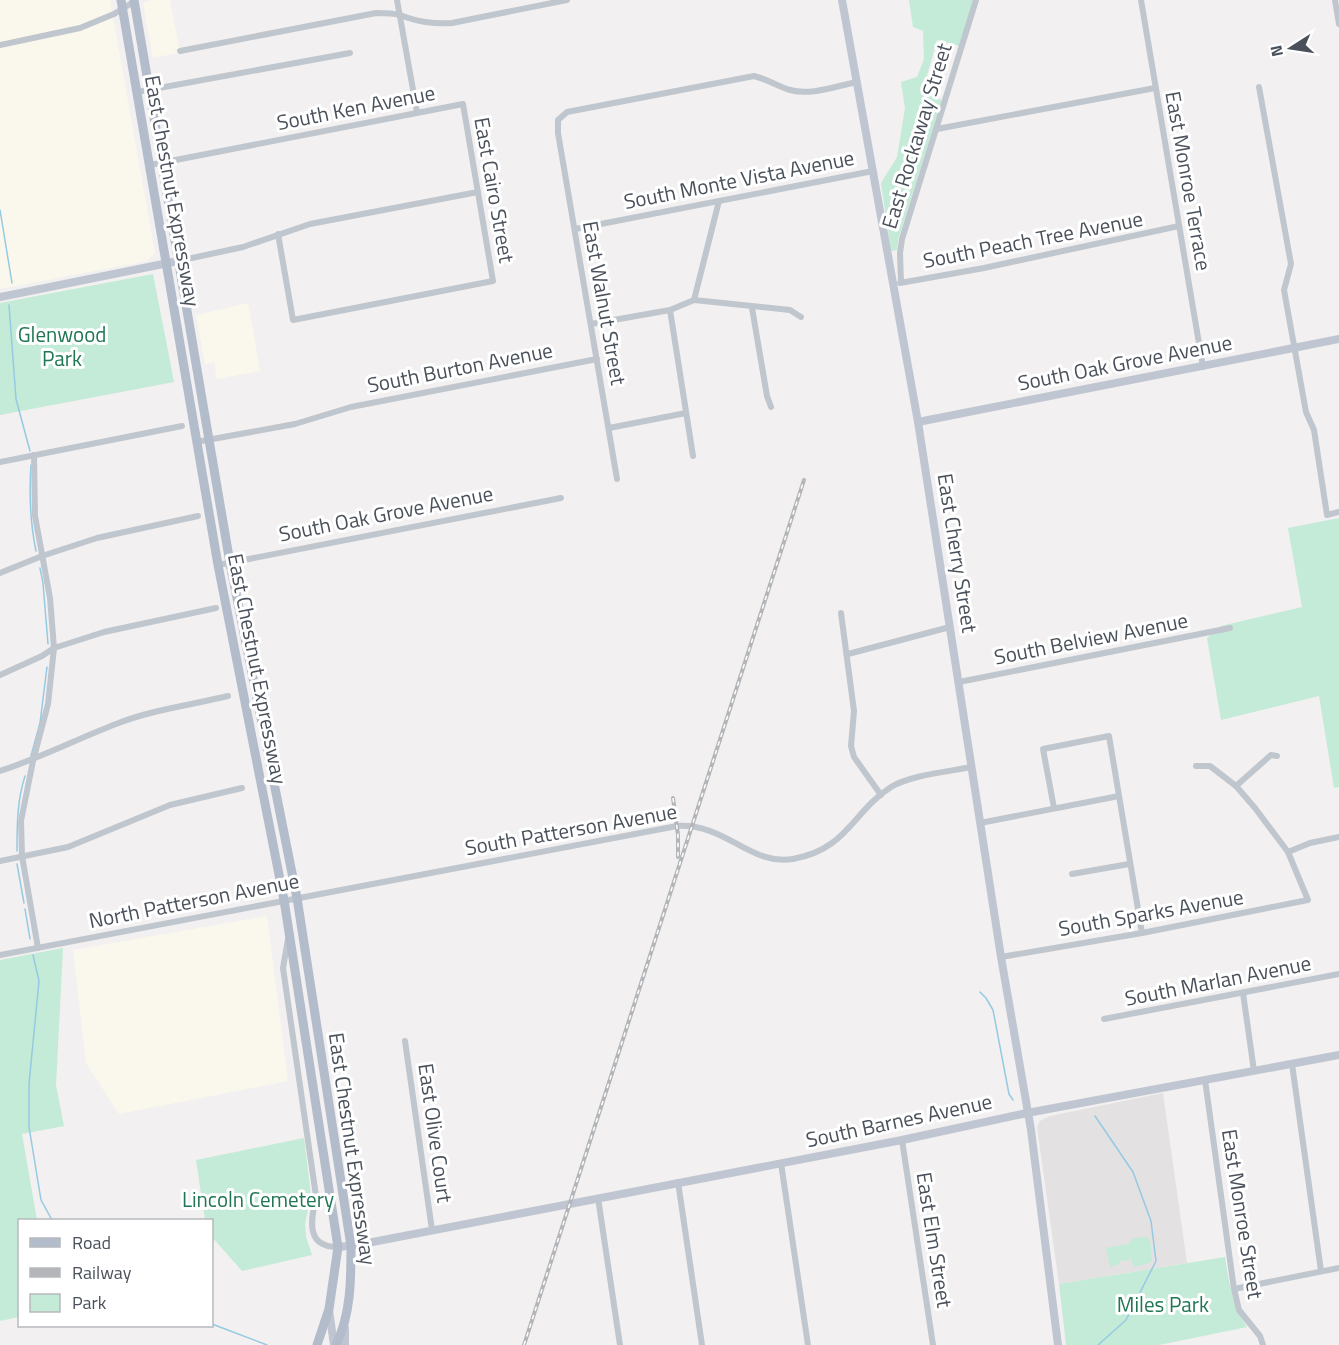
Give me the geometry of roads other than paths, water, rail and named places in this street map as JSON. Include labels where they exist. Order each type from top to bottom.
[{"type":"main road","name":"East Chestnut Expressway","points":[[135,0],[231,563],[297,898],[351,1246],[351,1285],[345,1328],[335,1345]]},
{"type":"main road","name":"East Chestnut Expressway","points":[[122,4],[218,566],[284,900],[338,1246],[329,1309],[317,1345]]},
{"type":"street","points":[[0,45],[80,28],[122,4],[135,0]]},
{"type":"street","points":[[397,0],[417,112]]},
{"type":"street","points":[[180,51],[376,13],[400,15],[406,19],[436,24],[452,23],[532,3],[567,0]]},
{"type":"street","name":"East Cherry Street","points":[[842,0],[873,171],[898,283],[971,767],[1027,1113],[1026,1132],[1030,1158],[1035,1169],[1058,1345]]},
{"type":"street","name":"East Rockaway Street","points":[[898,283],[902,239],[976,0]]},
{"type":"street","name":"East Monroe Terrace","points":[[1141,0],[1203,367]]},
{"type":"street","points":[[1335,0],[1339,24]]},
{"type":"street","points":[[137,92],[350,53]]},
{"type":"street","name":"East Walnut Street","points":[[617,479],[558,132],[558,120],[567,112],[754,76],[790,90],[811,91],[857,82]]},
{"type":"street","points":[[1259,87],[1290,264],[1284,290],[1306,412],[1314,430],[1327,514],[1339,512]]},
{"type":"street","points":[[937,129],[1155,88]]},
{"type":"street","name":"South Ken Avenue","points":[[150,165],[463,104]]},
{"type":"street","name":"East Cairo Street","points":[[278,234],[293,320],[493,281],[463,104]]},
{"type":"street","name":"South Monte Vista Avenue","points":[[575,229],[873,171]]},
{"type":"street","points":[[0,297],[243,247],[310,225],[478,192]]},
{"type":"street","points":[[694,300],[719,201]]},
{"type":"street","name":"South Peach Tree Avenue","points":[[898,283],[984,268],[1179,226]]},
{"type":"street","points":[[591,324],[670,310],[694,300],[752,308],[790,310],[801,316]]},
{"type":"street","points":[[752,308],[767,396],[771,406]]},
{"type":"street","points":[[670,310],[693,456]]},
{"type":"street","name":"South Oak Grove Avenue","points":[[918,422],[1339,339]]},
{"type":"street","name":"South Burton Avenue","points":[[196,442],[295,424],[330,412],[597,359]]},
{"type":"street","points":[[609,428],[686,413]]},
{"type":"street","points":[[0,462],[182,426]]},
{"type":"street","points":[[34,455],[35,516],[50,598],[54,648],[48,704],[21,821],[22,856],[38,948]]},
{"type":"street","name":"South Oak Grove Avenue","points":[[218,566],[561,498]]},
{"type":"street","points":[[0,573],[97,537],[198,516]]},
{"type":"street","points":[[0,675],[54,648],[104,632],[216,608]]},
{"type":"street","points":[[841,613],[854,711],[851,746],[854,757],[881,795]]},
{"type":"street","points":[[848,654],[950,627]]},
{"type":"street","name":"South Belview Avenue","points":[[958,682],[1230,628]]},
{"type":"street","points":[[0,771],[33,761],[117,724],[152,713],[228,696]]},
{"type":"street","points":[[1054,808],[1043,748],[1109,736],[1142,933]]},
{"type":"street","points":[[1236,786],[1271,755],[1277,756]]},
{"type":"street","points":[[1196,766],[1210,766],[1236,786],[1288,852],[1310,843],[1339,837]]},
{"type":"street","name":"South Patterson Avenue","points":[[394,879],[630,834],[693,825],[726,837],[754,853],[773,859],[791,859],[829,846],[848,831],[892,786],[907,780],[971,767]]},
{"type":"street","points":[[0,861],[83,842],[170,805],[242,788]]},
{"type":"street","points":[[980,823],[1119,796]]},
{"type":"street","name":"South Sparks Avenue","points":[[1001,957],[1142,933],[1308,900],[1288,852]]},
{"type":"street","points":[[1072,874],[1129,864]]},
{"type":"street","name":"North Patterson Avenue","points":[[0,955],[394,879]]},
{"type":"street","points":[[289,932],[283,968],[316,1196],[312,1214],[313,1230],[316,1240],[325,1247],[338,1246]]},
{"type":"street","name":"South Marlan Avenue","points":[[1104,1019],[1339,974]]},
{"type":"street","points":[[1243,993],[1254,1071]]},
{"type":"street","name":"East Olive Court","points":[[405,1041],[432,1230]]},
{"type":"street","name":"South Barnes Avenue","points":[[338,1246],[351,1246],[902,1140],[1027,1113],[1339,1055]]},
{"type":"street","points":[[1292,1064],[1321,1271]]},
{"type":"street","name":"East Monroe Street","points":[[1205,1080],[1234,1289],[1239,1310],[1260,1336],[1263,1345]]},
{"type":"street","name":"East Elm Street","points":[[902,1140],[933,1345]]},
{"type":"street","points":[[781,1163],[808,1345]]},
{"type":"street","points":[[678,1182],[702,1345]]},
{"type":"street","points":[[598,1198],[620,1345]]},
{"type":"street","points":[[1234,1289],[1339,1268]]},
{"type":"street","points":[[329,1309],[335,1345]]},
{"type":"street","points":[[345,1328],[345,1345]]},
{"type":"waterway","points":[[0,210],[12,283]]},
{"type":"waterway","points":[[9,305],[16,399],[30,451]]},
{"type":"waterway","points":[[31,465],[32,530],[36,551]]},
{"type":"waterway","points":[[40,568],[48,644]]},
{"type":"waterway","points":[[31,756],[40,723],[47,667]]},
{"type":"waterway","points":[[17,851],[17,822],[25,776]]},
{"type":"waterway","points":[[17,864],[24,903]]},
{"type":"waterway","points":[[25,909],[30,939]]},
{"type":"waterway","points":[[33,955],[39,981],[29,1084],[29,1127],[41,1200],[51,1219]]},
{"type":"waterway","points":[[980,992],[993,1010],[1009,1094],[1013,1100]]},
{"type":"waterway","points":[[1095,1116],[1133,1172],[1151,1221],[1156,1261],[1126,1320],[1098,1345]]},
{"type":"waterway","points":[[213,1324],[267,1345]]},
{"type":"railway","points":[[524,1345],[804,480]]},
{"type":"railway","points":[[673,798],[678,835],[678,857]]},
{"type":"park label","name":"Glenwood Park","points":[[62,347]]},
{"type":"park label","name":"Lincoln Cemetery","points":[[258,1200]]},
{"type":"park label","name":"Miles Park","points":[[1163,1305]]}]
